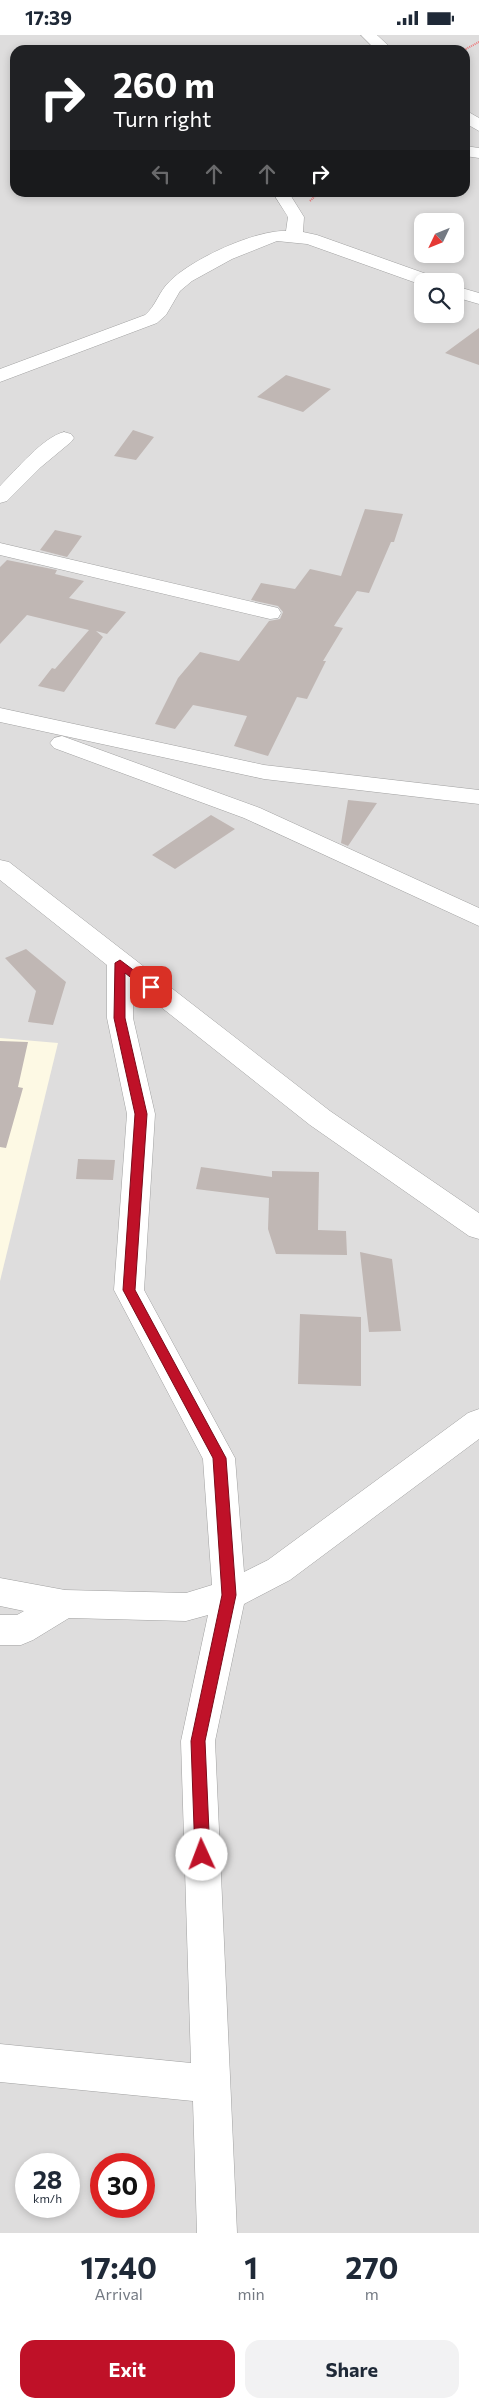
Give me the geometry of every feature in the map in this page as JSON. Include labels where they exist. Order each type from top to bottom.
[{"type":"street","points":[[368,35],[379,45]]},
{"type":"street","points":[[284,197],[296,217],[294,236]]},
{"type":"street","points":[[0,376],[32,362],[151,319],[159,314],[177,284],[189,274],[263,239],[294,236],[311,239],[414,276]]},
{"type":"street","points":[[464,294],[479,299]]},
{"type":"street","points":[[0,497],[34,463],[64,438]]},
{"type":"street","points":[[0,549],[270,613]]},
{"type":"street","points":[[0,715],[264,772],[479,797]]},
{"type":"street","points":[[40,724],[60,742],[252,813],[479,918]]},
{"type":"street","points":[[0,868],[320,1118],[479,1228]]},
{"type":"street","points":[[120,963],[120,1018],[141,1114],[129,1290],[219,1458],[229,1595],[198,1741],[216,2233]]},
{"type":"street","points":[[0,1592],[65,1604],[186,1607],[229,1595],[279,1570],[479,1422]]},
{"type":"street","points":[[0,1630],[21,1630],[65,1604]]},
{"type":"street","points":[[0,2063],[211,2084]]},
{"type":"shaded area","points":[[0,35],[479,35],[479,2233],[0,2233]]},
{"type":"shaded area","points":[[0,1038],[58,1043],[0,1281]]},
{"type":"building","points":[[479,328],[479,365],[445,353]]},
{"type":"building","points":[[286,375],[331,389],[303,412],[257,397]]},
{"type":"building","points":[[133,430],[154,437],[136,460],[114,456]]},
{"type":"building","points":[[365,509],[403,514],[394,542],[391,542],[369,593],[357,591],[334,626],[343,628],[323,661],[326,661],[307,699],[297,697],[268,756],[234,746],[247,716],[193,705],[175,729],[155,724],[178,678],[200,652],[239,661],[269,621],[280,619],[283,612],[278,606],[251,600],[261,583],[295,589],[310,569],[341,576]]},
{"type":"building","points":[[55,530],[82,536],[67,557],[40,550]]},
{"type":"building","points":[[7,560],[57,570],[55,574],[84,581],[69,598],[126,612],[107,634],[96,631],[103,637],[64,692],[38,686],[52,668],[55,669],[89,630],[27,615],[0,644],[0,567]]},
{"type":"building","points":[[348,800],[377,803],[348,846],[341,843]]},
{"type":"building","points":[[211,815],[235,829],[175,869],[152,855]]},
{"type":"building","points":[[26,949],[66,982],[53,1025],[28,1022],[36,991],[5,958]]},
{"type":"building","points":[[0,1041],[28,1042],[18,1087],[23,1088],[6,1148],[0,1147]]},
{"type":"building","points":[[78,1159],[115,1160],[113,1180],[76,1179]]},
{"type":"building","points":[[201,1167],[272,1177],[272,1171],[319,1172],[318,1230],[346,1231],[347,1255],[276,1254],[268,1229],[269,1198],[196,1189]]},
{"type":"building","points":[[360,1252],[392,1259],[401,1331],[369,1332]]},
{"type":"building","points":[[300,1314],[361,1317],[361,1386],[298,1384]]},
{"type":"route","points":[[151,987],[120,963],[120,1018],[141,1114],[129,1290],[219,1458],[229,1595],[198,1741],[202,1855]]}]
